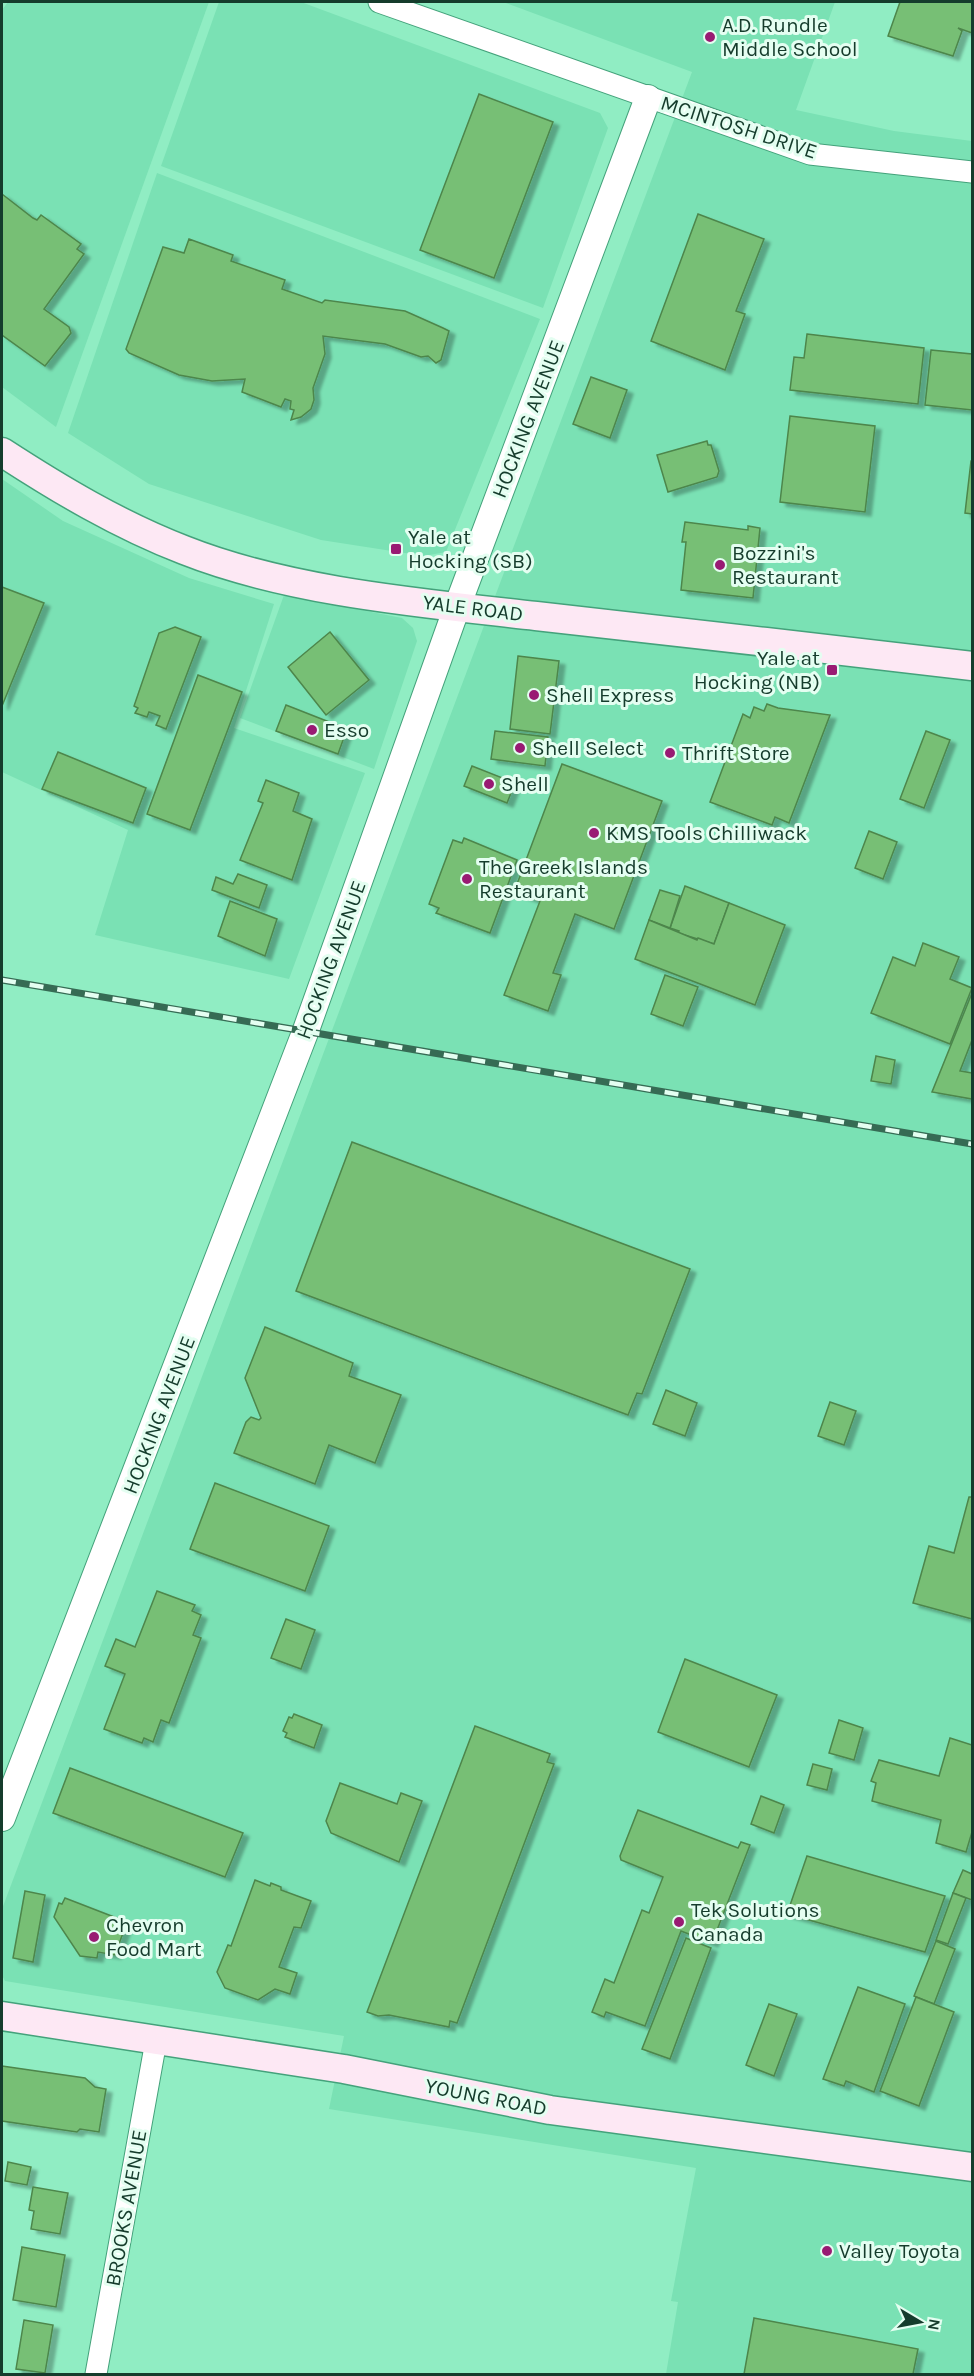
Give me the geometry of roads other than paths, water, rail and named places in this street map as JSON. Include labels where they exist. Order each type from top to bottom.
[{"type":"main road","name":"YALE ROAD","points":[[2,452],[89,506],[185,551],[290,581],[339,591],[458,607],[972,666]]},
{"type":"main road","points":[[2,1995],[13,2017]]},
{"type":"main road","name":"YOUNG ROAD","points":[[13,2017],[344,2069],[550,2110],[972,2167]]},
{"type":"street","name":"MCINTOSH DRIVE","points":[[378,2],[810,154],[972,172]]},
{"type":"street","name":"HOCKING AVENUE","points":[[2,1818],[299,1050],[458,607],[648,98]]},
{"type":"street","name":"BROOKS AVENUE","points":[[96,2374],[156,2041]]},
{"type":"railway","points":[[2,980],[972,1144]]},
{"type":"place","name":"A.D. Rundle Middle School","points":[[710,37]]},
{"type":"place","name":"Yale at Hocking (SB)","points":[[396,549]]},
{"type":"place","name":"Bozzini's Restaurant","points":[[720,565]]},
{"type":"place","name":"Yale at Hocking (NB)","points":[[832,670]]},
{"type":"place","name":"Shell Express","points":[[534,695]]},
{"type":"place","name":"Esso","points":[[312,730]]},
{"type":"place","name":"Shell Select","points":[[520,748]]},
{"type":"place","name":"Thrift Store","points":[[670,753]]},
{"type":"place","name":"Shell","points":[[489,784]]},
{"type":"place","name":"KMS Tools Chilliwack","points":[[594,833]]},
{"type":"place","name":"The Greek Islands Restaurant","points":[[467,879]]},
{"type":"place","name":"Tek Solutions Canada","points":[[679,1922]]},
{"type":"place","name":"Chevron Food Mart","points":[[94,1937]]},
{"type":"place","name":"Valley Toyota","points":[[827,2251]]}]
